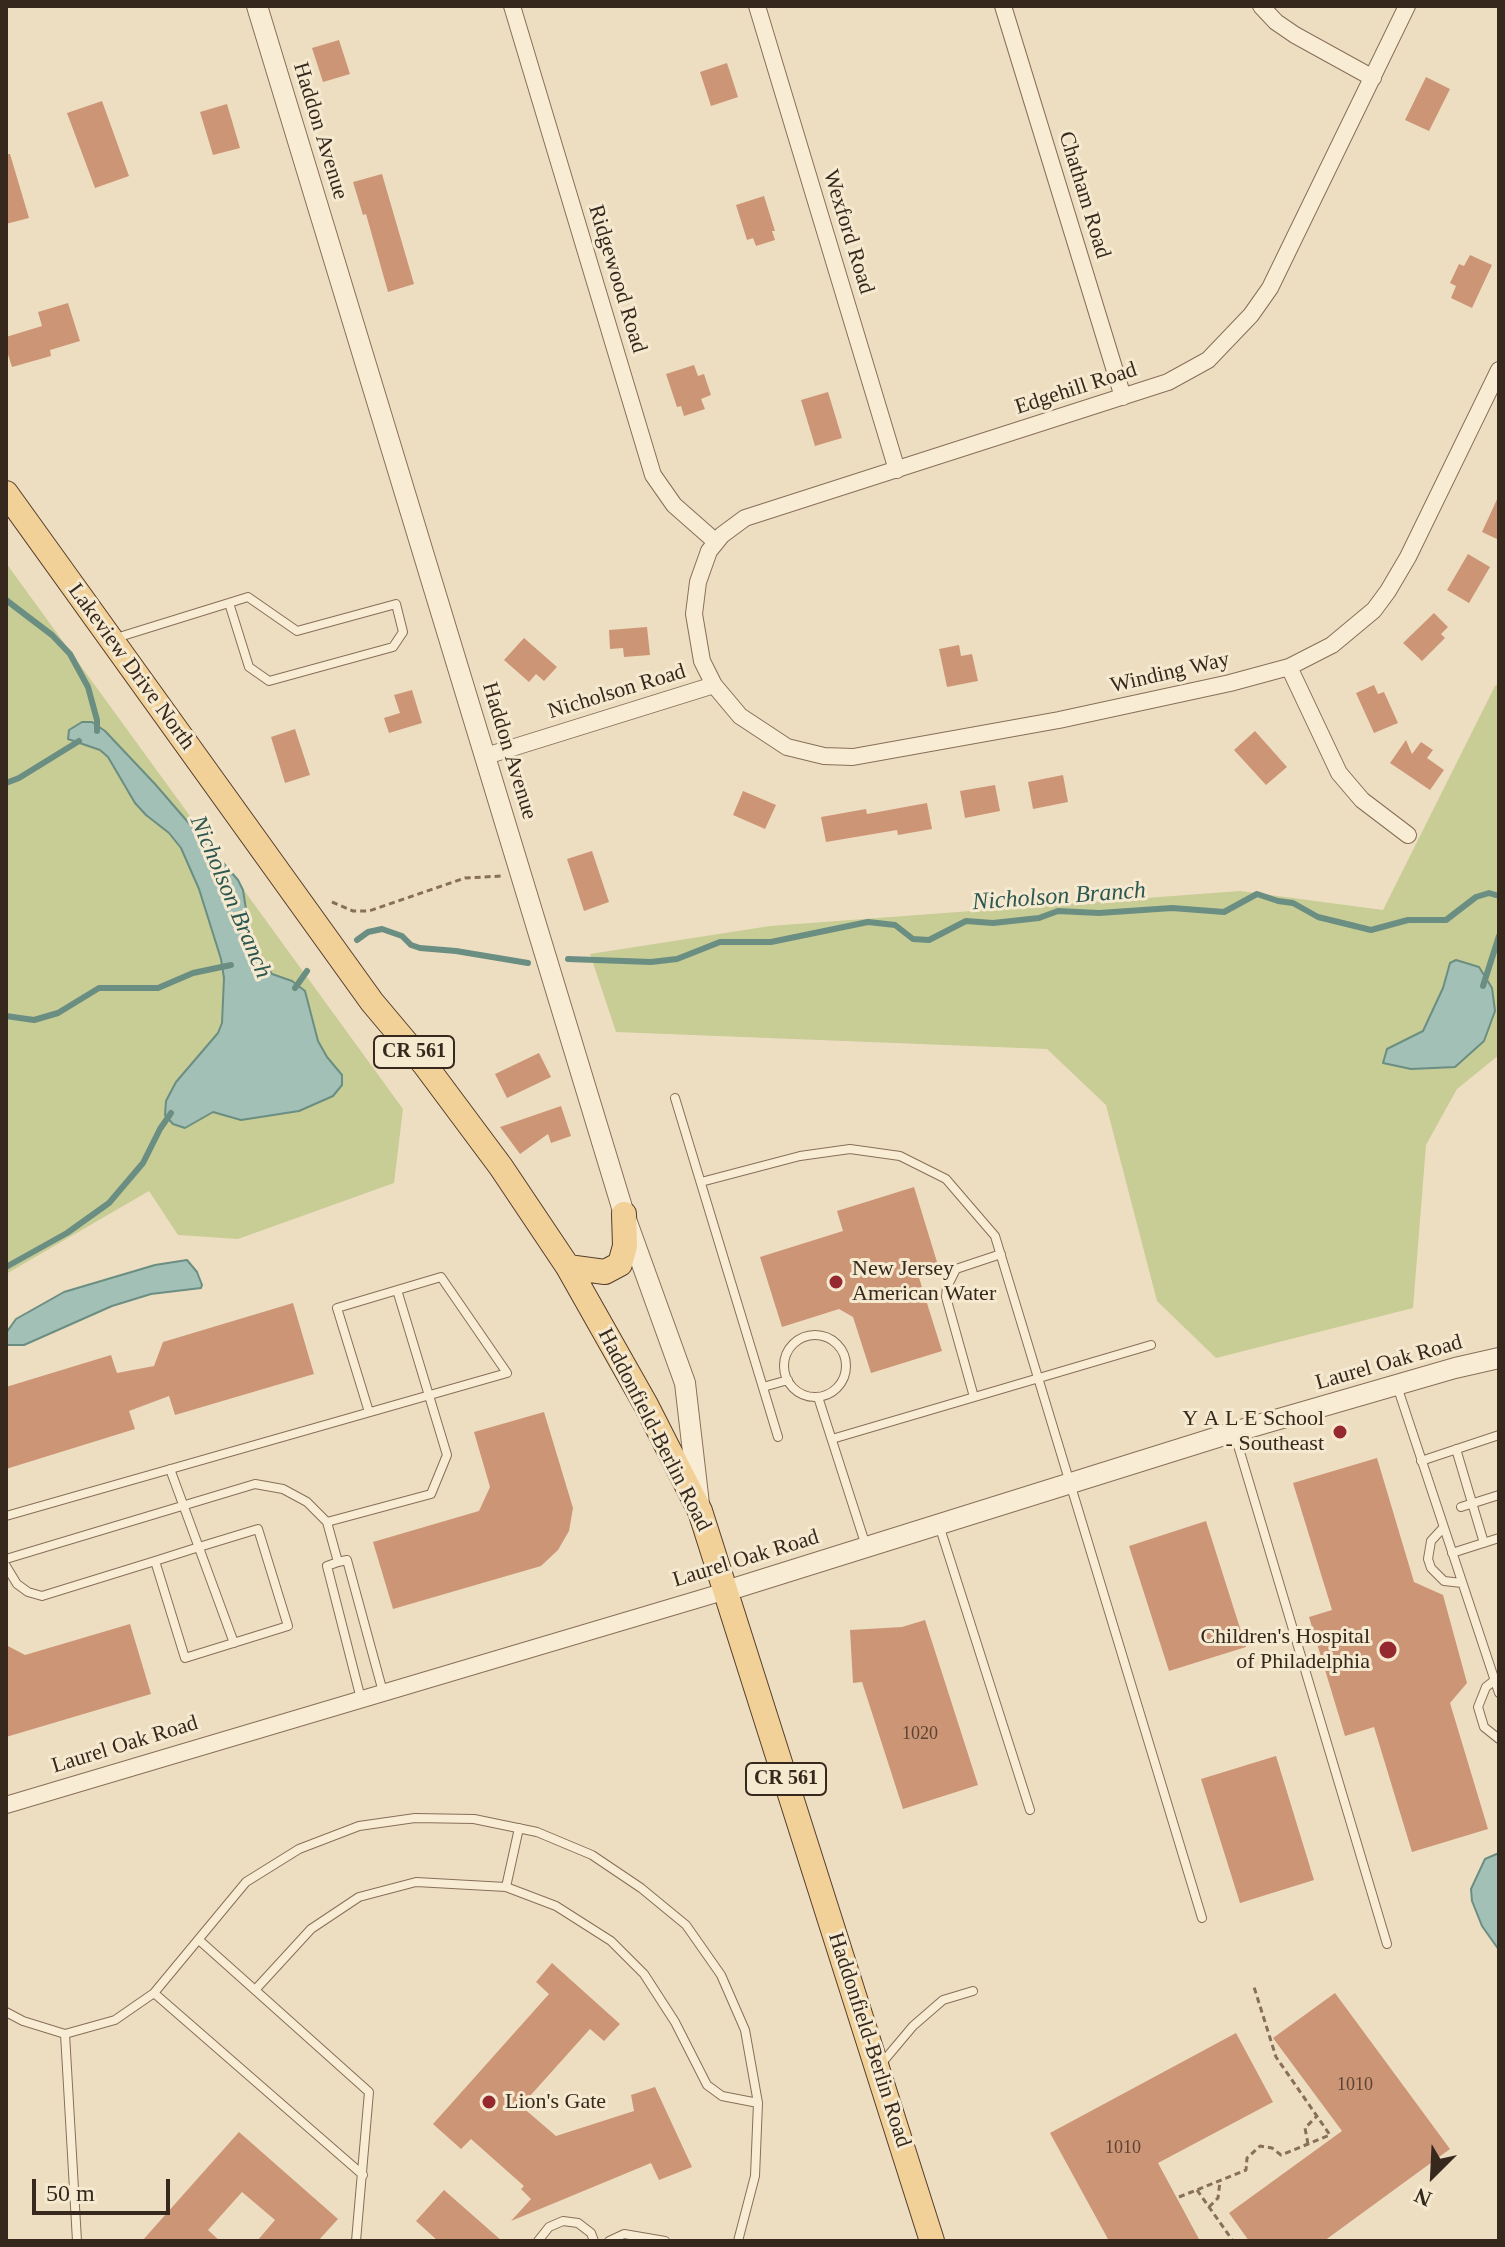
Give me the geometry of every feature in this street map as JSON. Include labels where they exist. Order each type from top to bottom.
[{"type":"main road","name":"Lakeview Drive North","points":[[6,493],[255,840]]},
{"type":"main road","name":"Haddonfield-Berlin Road","points":[[255,840],[372,1002],[425,1065],[501,1167],[568,1267],[646,1405],[700,1511],[932,2241]]},
{"type":"main road","points":[[568,1267],[605,1272],[620,1264],[625,1246],[624,1214]]},
{"type":"street","name":"Haddon Avenue","points":[[257,6],[624,1214],[685,1383],[700,1511]]},
{"type":"street","name":"Ridgewood Road","points":[[512,6],[653,475],[674,505],[716,542]]},
{"type":"street","name":"Wexford Road","points":[[757,6],[897,470]]},
{"type":"street","name":"Chatham Road","points":[[1003,6],[1123,397]]},
{"type":"street","points":[[1261,6],[1276,22],[1295,35],[1373,78]]},
{"type":"street","name":"Edgehill Road","points":[[714,685],[702,661],[694,614],[698,582],[709,551],[722,535],[745,518],[1168,382],[1208,360],[1251,315],[1270,288],[1407,6]]},
{"type":"street","name":"Winding Way","points":[[714,685],[740,716],[787,747],[824,756],[853,757],[1059,720],[1289,667],[1332,645],[1374,610],[1388,591],[1408,557],[1499,370]]},
{"type":"street","points":[[1289,667],[1339,773],[1362,800],[1408,835]]},
{"type":"street","name":"Nicholson Road","points":[[486,756],[714,685]]},
{"type":"street","name":"Laurel Oak Road","points":[[6,1805],[726,1591],[1234,1432],[1499,1358]]},
{"type":"lane","points":[[111,640],[248,597],[297,631],[396,604],[403,632],[393,647],[269,681],[249,667],[229,603]]},
{"type":"lane","points":[[675,1098],[778,1437]]},
{"type":"lane","points":[[701,1182],[800,1156],[850,1149],[900,1156],[946,1179],[995,1236],[1202,1918]]},
{"type":"lane","points":[[974,1397],[946,1297],[947,1287],[956,1269],[1001,1254]]},
{"type":"lane","points":[[6,1516],[507,1373],[441,1277],[337,1308],[369,1412]]},
{"type":"lane","points":[[327,1522],[431,1494],[447,1455],[397,1290]]},
{"type":"lane","points":[[808,1336],[826,1337],[840,1348],[846,1365],[841,1383],[827,1395],[818,1397],[800,1393],[788,1380],[785,1362],[792,1346],[808,1336]]},
{"type":"lane","points":[[832,1439],[1151,1345]]},
{"type":"lane","points":[[763,1387],[788,1380]]},
{"type":"lane","points":[[1396,1385],[1499,1693]]},
{"type":"lane","points":[[818,1397],[866,1547]]},
{"type":"lane","points":[[1234,1432],[1387,1944]]},
{"type":"lane","points":[[1421,1461],[1499,1435]]},
{"type":"lane","points":[[1456,1449],[1484,1543]]},
{"type":"lane","points":[[170,1469],[234,1643]]},
{"type":"lane","points":[[6,1559],[255,1484],[283,1489],[307,1502],[327,1522],[338,1562]]},
{"type":"lane","points":[[1461,1507],[1499,1495]]},
{"type":"lane","points":[[939,1524],[1030,1810]]},
{"type":"lane","points":[[1443,1528],[1431,1541],[1428,1559],[1431,1568],[1444,1581],[1462,1583]]},
{"type":"lane","points":[[6,1566],[17,1584],[28,1592],[42,1596],[258,1529],[288,1626],[185,1658],[155,1561]]},
{"type":"lane","points":[[1452,1553],[1499,1538]]},
{"type":"lane","points":[[361,1699],[327,1566],[338,1562],[347,1560],[384,1693]]},
{"type":"lane","points":[[1495,1680],[1486,1687],[1478,1707],[1484,1727],[1499,1739]]},
{"type":"lane","points":[[6,2012],[23,2021],[65,2034],[115,2020],[154,1993],[246,1882],[299,1849],[359,1826],[415,1818],[474,1819],[519,1828],[592,1855],[641,1888],[686,1925],[721,1975],[745,2030],[758,2103],[755,2176],[738,2241]]},
{"type":"lane","points":[[506,1887],[519,1828]]},
{"type":"lane","points":[[255,1990],[311,1929],[359,1897],[416,1882],[506,1887],[556,1906],[611,1941],[644,1974],[675,2022],[707,2085],[722,2096],[758,2103]]},
{"type":"lane","points":[[199,1940],[369,2092],[356,2241]]},
{"type":"lane","points":[[877,2068],[913,2026],[943,2000],[973,1991]]},
{"type":"lane","points":[[154,1993],[363,2175]]},
{"type":"lane","points":[[65,2034],[77,2241]]},
{"type":"lane","points":[[538,2241],[549,2227],[563,2221],[578,2223],[591,2233],[594,2241]]},
{"type":"lane","points":[[609,2241],[624,2234],[665,2241]]},
{"type":"path","points":[[332,902],[353,911],[369,911],[465,878],[507,874],[509,882]]},
{"type":"path","points":[[1179,2197],[1246,2170],[1250,2153],[1260,2146],[1272,2148],[1281,2155],[1330,2135],[1276,2057],[1254,1987]]},
{"type":"path","points":[[1308,2144],[1305,2128],[1317,2116]]},
{"type":"path","points":[[1209,2207],[1218,2198],[1220,2181]]},
{"type":"path","points":[[1197,2190],[1233,2241]]},
{"type":"green space","points":[[6,563],[403,1109],[394,1183],[238,1239],[178,1235],[149,1191],[6,1274]]},
{"type":"green space","points":[[1499,683],[1499,1055],[1457,1089],[1426,1145],[1413,1308],[1216,1358],[1157,1301],[1106,1105],[1047,1049],[616,1032],[590,954],[770,926],[1240,891],[1383,910]]},
{"type":"water","points":[[82,722],[92,722],[105,731],[238,880],[243,890],[255,949],[272,974],[292,981],[305,991],[318,1041],[342,1075],[342,1085],[333,1096],[299,1111],[241,1120],[213,1112],[185,1128],[173,1124],[165,1115],[166,1101],[176,1082],[218,1033],[222,1023],[224,978],[221,959],[199,889],[181,848],[135,803],[108,757],[100,750],[68,739],[69,730]]},
{"type":"water","points":[[1456,960],[1479,967],[1492,988],[1495,1011],[1484,1041],[1455,1067],[1411,1069],[1383,1063],[1387,1049],[1423,1031],[1443,988],[1450,963]]},
{"type":"water","points":[[187,1260],[197,1272],[201,1288],[151,1294],[112,1306],[24,1345],[6,1345],[6,1333],[16,1319],[64,1292],[155,1265]]},
{"type":"water","points":[[1499,1853],[1499,1950],[1482,1926],[1472,1901],[1471,1889],[1485,1859]]},
{"type":"building","points":[[339,40],[350,74],[323,82],[312,48]]},
{"type":"building","points":[[727,63],[738,97],[711,106],[700,72]]},
{"type":"building","points":[[1426,77],[1450,89],[1429,131],[1405,120]]},
{"type":"building","points":[[102,101],[129,176],[95,188],[67,113]]},
{"type":"building","points":[[227,104],[240,148],[213,155],[200,112]]},
{"type":"building","points":[[6,154],[10,154],[29,218],[6,224]]},
{"type":"building","points":[[382,174],[414,284],[388,292],[366,214],[363,215],[353,182]]},
{"type":"building","points":[[764,196],[775,240],[756,246],[753,238],[747,240],[736,205]]},
{"type":"building","points":[[1470,255],[1492,265],[1472,308],[1451,298],[1456,286],[1450,283],[1459,264],[1464,266]]},
{"type":"building","points":[[68,303],[80,341],[50,350],[51,356],[12,367],[6,337],[42,326],[38,312]]},
{"type":"building","points":[[694,365],[698,376],[704,374],[711,395],[701,399],[705,409],[684,416],[681,406],[677,407],[666,374]]},
{"type":"building","points":[[828,392],[842,438],[815,446],[801,400]]},
{"type":"building","points":[[1499,495],[1499,540],[1482,532]]},
{"type":"building","points":[[1468,554],[1490,567],[1469,603],[1447,590]]},
{"type":"building","points":[[1434,613],[1448,627],[1441,634],[1445,638],[1422,661],[1403,643]]},
{"type":"building","points":[[647,627],[650,655],[624,657],[623,648],[610,649],[609,630]]},
{"type":"building","points":[[524,638],[557,667],[544,681],[536,674],[529,682],[504,660]]},
{"type":"building","points":[[959,645],[961,656],[972,654],[978,681],[947,687],[939,649]]},
{"type":"building","points":[[1374,685],[1378,694],[1384,692],[1398,723],[1374,733],[1356,693]]},
{"type":"building","points":[[412,690],[422,723],[389,733],[384,718],[400,713],[394,695]]},
{"type":"building","points":[[295,729],[310,775],[285,783],[271,737]]},
{"type":"building","points":[[1255,731],[1287,767],[1266,785],[1234,750]]},
{"type":"building","points":[[1406,740],[1412,754],[1421,742],[1433,750],[1427,758],[1444,770],[1430,790],[1390,763]]},
{"type":"building","points":[[1063,775],[1068,802],[1033,809],[1028,782]]},
{"type":"building","points":[[995,785],[1000,811],[965,818],[960,791]]},
{"type":"building","points":[[743,791],[776,805],[765,829],[733,815]]},
{"type":"building","points":[[927,803],[932,829],[898,835],[897,830],[826,842],[821,817],[866,809],[867,814]]},
{"type":"building","points":[[592,851],[609,902],[584,911],[567,859]]},
{"type":"building","points":[[539,1053],[551,1077],[507,1098],[495,1074]]},
{"type":"building","points":[[561,1106],[571,1136],[551,1143],[548,1134],[520,1154],[500,1127]]},
{"type":"building","name":"New Jersey American Water","points":[[914,1187],[937,1262],[916,1268],[942,1351],[871,1373],[853,1317],[839,1309],[782,1327],[760,1257],[843,1231],[837,1211]]},
{"type":"building","points":[[293,1303],[314,1374],[175,1415],[169,1396],[129,1411],[135,1429],[6,1469],[6,1387],[111,1355],[117,1373],[154,1366],[163,1342]]},
{"type":"building","points":[[544,1412],[573,1508],[569,1531],[558,1550],[541,1566],[393,1609],[373,1542],[479,1511],[490,1487],[474,1432]]},
{"type":"building","name":"Children's Hospital of Philadelphia","points":[[1377,1458],[1414,1582],[1443,1595],[1467,1683],[1450,1703],[1488,1829],[1412,1852],[1374,1727],[1345,1736],[1309,1617],[1332,1610],[1293,1483]]},
{"type":"building","points":[[1206,1521],[1246,1647],[1169,1671],[1129,1546]]},
{"type":"building","points":[[925,1620],[978,1785],[903,1809],[862,1682],[853,1683],[850,1630],[902,1627]]},
{"type":"building","points":[[130,1624],[151,1694],[6,1737],[6,1645],[25,1655]]},
{"type":"building","points":[[1276,1756],[1314,1880],[1240,1903],[1201,1779]]},
{"type":"building","name":"Lion's Gate","points":[[552,1963],[620,2024],[604,2041],[590,2029],[521,2106],[556,2136],[634,2111],[631,2095],[655,2087],[692,2167],[659,2180],[651,2163],[511,2221],[531,2199],[521,2189],[524,2186],[471,2139],[461,2149],[433,2124],[549,1994],[536,1982]]},
{"type":"building","points":[[1335,1993],[1450,2149],[1324,2241],[1249,2241],[1229,2213],[1342,2131],[1273,2038]]},
{"type":"building","points":[[1236,2033],[1273,2102],[1158,2163],[1200,2241],[1109,2241],[1050,2133]]},
{"type":"building","points":[[239,2132],[338,2219],[318,2241],[257,2241],[275,2220],[242,2192],[208,2230],[220,2241],[142,2241]]},
{"type":"building","points":[[444,2190],[502,2241],[438,2241],[416,2221]]},
{"type":"waterway","points":[[6,600],[52,635],[70,654],[88,687],[97,731]]},
{"type":"waterway","name":"Nicholson Branch","points":[[6,783],[79,741]]},
{"type":"waterway","name":"Nicholson Branch","points":[[568,959],[651,962],[677,959],[720,942],[771,942],[868,922],[895,925],[913,939],[929,940],[966,921],[993,923],[1039,918],[1058,911],[1099,913],[1172,908],[1224,912],[1257,894],[1293,903],[1318,917],[1371,930],[1408,920],[1446,920],[1476,897],[1489,893],[1499,896]]},
{"type":"waterway","name":"Nicholson Branch","points":[[357,940],[368,932],[382,929],[402,936],[411,945],[420,948],[528,963]]},
{"type":"waterway","points":[[1483,986],[1499,936]]},
{"type":"waterway","points":[[6,1016],[34,1020],[58,1013],[99,988],[158,988],[193,973],[231,965]]},
{"type":"waterway","name":"Nicholson Branch","points":[[295,988],[307,971]]},
{"type":"waterway","points":[[6,1267],[67,1233],[109,1203],[143,1163],[171,1113]]},
{"type":"place","name":"New Jersey American Water","points":[[836,1282]]},
{"type":"place","name":"Y A L E School - Southeast","points":[[1340,1432]]},
{"type":"place","name":"Children's Hospital of Philadelphia","points":[[1388,1650]]},
{"type":"place","name":"Lion's Gate","points":[[489,2102]]}]
